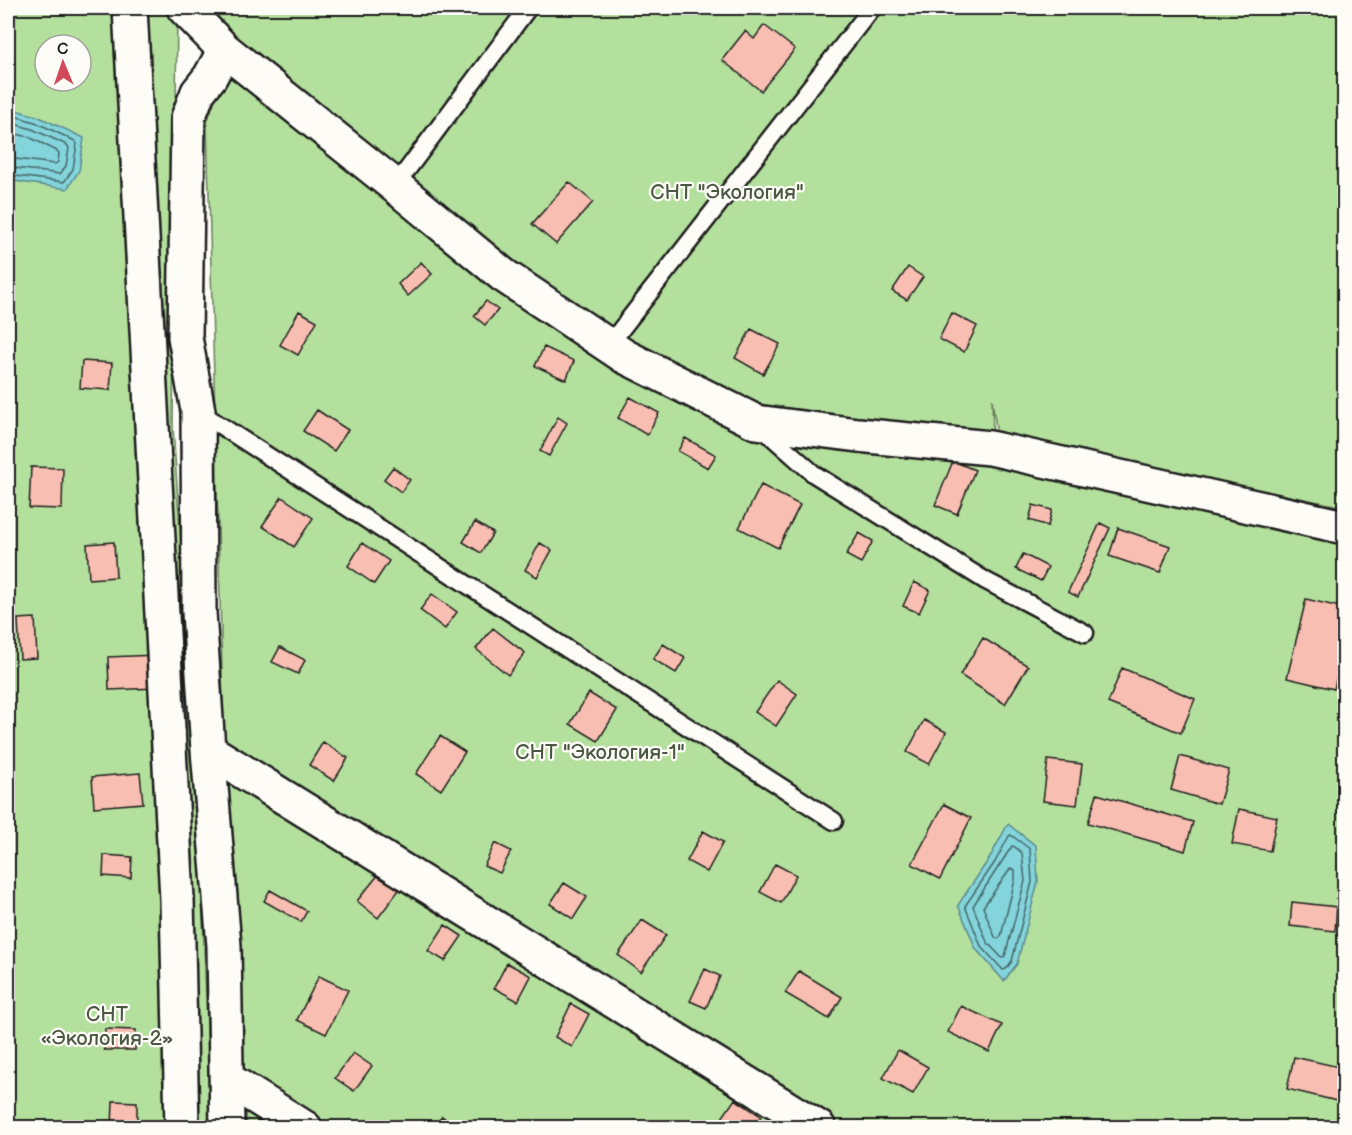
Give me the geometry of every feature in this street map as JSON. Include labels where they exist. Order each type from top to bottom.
[{"type":"street","points":[[130,8],[177,899],[182,1128]]},
{"type":"street","points":[[184,8],[225,50],[503,275],[624,356],[756,422],[990,448],[1344,527]]},
{"type":"street","points":[[225,50],[210,77],[198,92],[188,118],[185,337],[198,411],[199,612],[224,946],[227,1128]]},
{"type":"street","points":[[208,750],[819,1128]]},
{"type":"street","points":[[227,1078],[305,1128]]},
{"type":"lane","points":[[395,186],[528,8]]},
{"type":"lane","points":[[608,346],[872,8]]},
{"type":"lane","points":[[198,411],[834,820]]},
{"type":"lane","points":[[756,422],[814,474],[986,581],[1085,633]]},
{"type":"green space","name":"СНТ «Экология-2»","points":[[8,8],[177,8],[173,428],[198,790],[209,1127],[8,1127]]},
{"type":"green space","name":"СНТ \"Экология-1\"","points":[[204,8],[1344,8],[1344,507],[997,436],[992,399],[993,439],[1344,534],[1344,1127],[247,1127],[225,781],[207,122],[225,72]]},
{"type":"water","points":[[8,108],[37,116],[84,138],[79,171],[67,189],[8,180]]},
{"type":"water","points":[[1008,824],[1036,846],[1038,882],[1017,964],[1004,981],[976,949],[958,905],[989,859]]},
{"type":"building","points":[[764,25],[795,49],[761,91],[722,60],[745,31],[754,39]]},
{"type":"building","points":[[569,182],[593,202],[556,244],[532,224]]},
{"type":"building","points":[[421,262],[432,274],[408,296],[398,284]]},
{"type":"building","points":[[908,267],[923,277],[907,300],[892,291]]},
{"type":"building","points":[[486,301],[498,310],[485,325],[474,316]]},
{"type":"building","points":[[299,311],[317,321],[298,355],[280,345]]},
{"type":"building","points":[[952,313],[977,326],[964,352],[939,339]]},
{"type":"building","points":[[751,329],[780,344],[763,374],[735,358]]},
{"type":"building","points":[[544,347],[574,361],[566,380],[535,366]]},
{"type":"building","points":[[82,361],[112,363],[110,390],[80,388]]},
{"type":"building","points":[[630,397],[659,413],[647,435],[618,418]]},
{"type":"building","points":[[317,410],[348,430],[334,451],[303,431]]},
{"type":"building","points":[[558,417],[567,423],[549,456],[540,451]]},
{"type":"building","points":[[685,438],[716,455],[708,468],[678,451]]},
{"type":"building","points":[[953,461],[975,470],[957,514],[935,505]]},
{"type":"building","points":[[31,467],[63,468],[62,509],[29,508]]},
{"type":"building","points":[[393,467],[410,480],[401,492],[384,479]]},
{"type":"building","points":[[761,485],[800,505],[778,548],[739,528]]},
{"type":"building","points":[[282,497],[313,518],[294,547],[262,526]]},
{"type":"building","points":[[1033,505],[1052,510],[1048,526],[1029,520]]},
{"type":"building","points":[[475,522],[493,533],[481,553],[463,542]]},
{"type":"building","points":[[1100,523],[1110,528],[1078,597],[1068,592]]},
{"type":"building","points":[[1118,528],[1170,546],[1160,573],[1109,556]]},
{"type":"building","points":[[859,533],[873,541],[861,563],[846,555]]},
{"type":"building","points":[[114,542],[116,577],[89,579],[87,544]]},
{"type":"building","points":[[362,543],[389,561],[374,584],[348,566]]},
{"type":"building","points":[[540,543],[552,550],[537,577],[525,570]]},
{"type":"building","points":[[1023,554],[1048,567],[1041,581],[1016,569]]},
{"type":"building","points":[[914,582],[930,590],[919,613],[903,606]]},
{"type":"building","points":[[432,594],[457,612],[445,629],[420,610]]},
{"type":"building","points":[[1306,599],[1344,608],[1344,646],[1334,689],[1287,678]]},
{"type":"building","points":[[35,618],[37,658],[20,659],[18,619]]},
{"type":"building","points":[[493,628],[525,653],[508,675],[476,649]]},
{"type":"building","points":[[983,638],[1028,666],[1005,704],[960,675]]},
{"type":"building","points":[[663,644],[685,658],[676,673],[653,659]]},
{"type":"building","points":[[280,647],[305,660],[298,674],[272,662]]},
{"type":"building","points":[[156,655],[157,688],[109,690],[108,657]]},
{"type":"building","points":[[1122,668],[1195,699],[1181,733],[1108,703]]},
{"type":"building","points":[[777,680],[797,694],[776,726],[755,712]]},
{"type":"building","points":[[589,693],[617,710],[598,741],[570,724]]},
{"type":"building","points":[[924,720],[946,732],[929,764],[907,752]]},
{"type":"building","points":[[440,736],[465,752],[441,790],[416,774]]},
{"type":"building","points":[[323,742],[348,758],[334,781],[309,765]]},
{"type":"building","points":[[1180,756],[1229,770],[1219,804],[1171,790]]},
{"type":"building","points":[[1048,760],[1082,764],[1077,805],[1043,801]]},
{"type":"building","points":[[140,773],[143,803],[94,807],[92,777]]},
{"type":"building","points":[[1097,794],[1193,822],[1185,851],[1088,823]]},
{"type":"building","points":[[944,804],[971,818],[940,879],[912,864]]},
{"type":"building","points":[[1239,809],[1277,817],[1270,851],[1232,844]]},
{"type":"building","points":[[703,831],[723,842],[707,872],[687,861]]},
{"type":"building","points":[[495,843],[511,851],[500,873],[484,866]]},
{"type":"building","points":[[104,855],[132,857],[131,878],[103,876]]},
{"type":"building","points":[[775,864],[796,875],[781,903],[760,892]]},
{"type":"building","points":[[379,874],[399,890],[378,918],[357,901]]},
{"type":"building","points":[[564,883],[587,897],[573,919],[550,904]]},
{"type":"building","points":[[270,890],[307,911],[301,922],[264,901]]},
{"type":"building","points":[[1292,902],[1337,907],[1335,931],[1290,926]]},
{"type":"building","points":[[642,920],[666,935],[641,972],[618,955]]},
{"type":"building","points":[[445,925],[462,936],[445,961],[428,951]]},
{"type":"building","points":[[507,963],[531,976],[518,1001],[494,988]]},
{"type":"building","points":[[705,969],[720,976],[706,1008],[690,1001]]},
{"type":"building","points":[[799,971],[842,997],[829,1019],[785,993]]},
{"type":"building","points":[[319,976],[348,990],[326,1034],[297,1020]]},
{"type":"building","points":[[571,1004],[589,1014],[572,1047],[555,1037]]},
{"type":"building","points":[[961,1006],[1002,1025],[989,1052],[948,1032]]},
{"type":"building","points":[[105,1029],[136,1030],[135,1050],[104,1050]]},
{"type":"building","points":[[898,1050],[928,1067],[913,1094],[883,1078]]},
{"type":"building","points":[[353,1053],[372,1066],[354,1091],[335,1078]]},
{"type":"building","points":[[1294,1057],[1344,1068],[1341,1102],[1287,1089]]},
{"type":"building","points":[[735,1099],[761,1116],[753,1128],[736,1128],[722,1118]]},
{"type":"building","points":[[113,1101],[137,1102],[137,1128],[112,1128]]},
{"type":"building","points":[[442,1116],[457,1128],[434,1128]]},
{"type":"park label","name":"СНТ \"Экология\"","points":[[727,192]]}]
